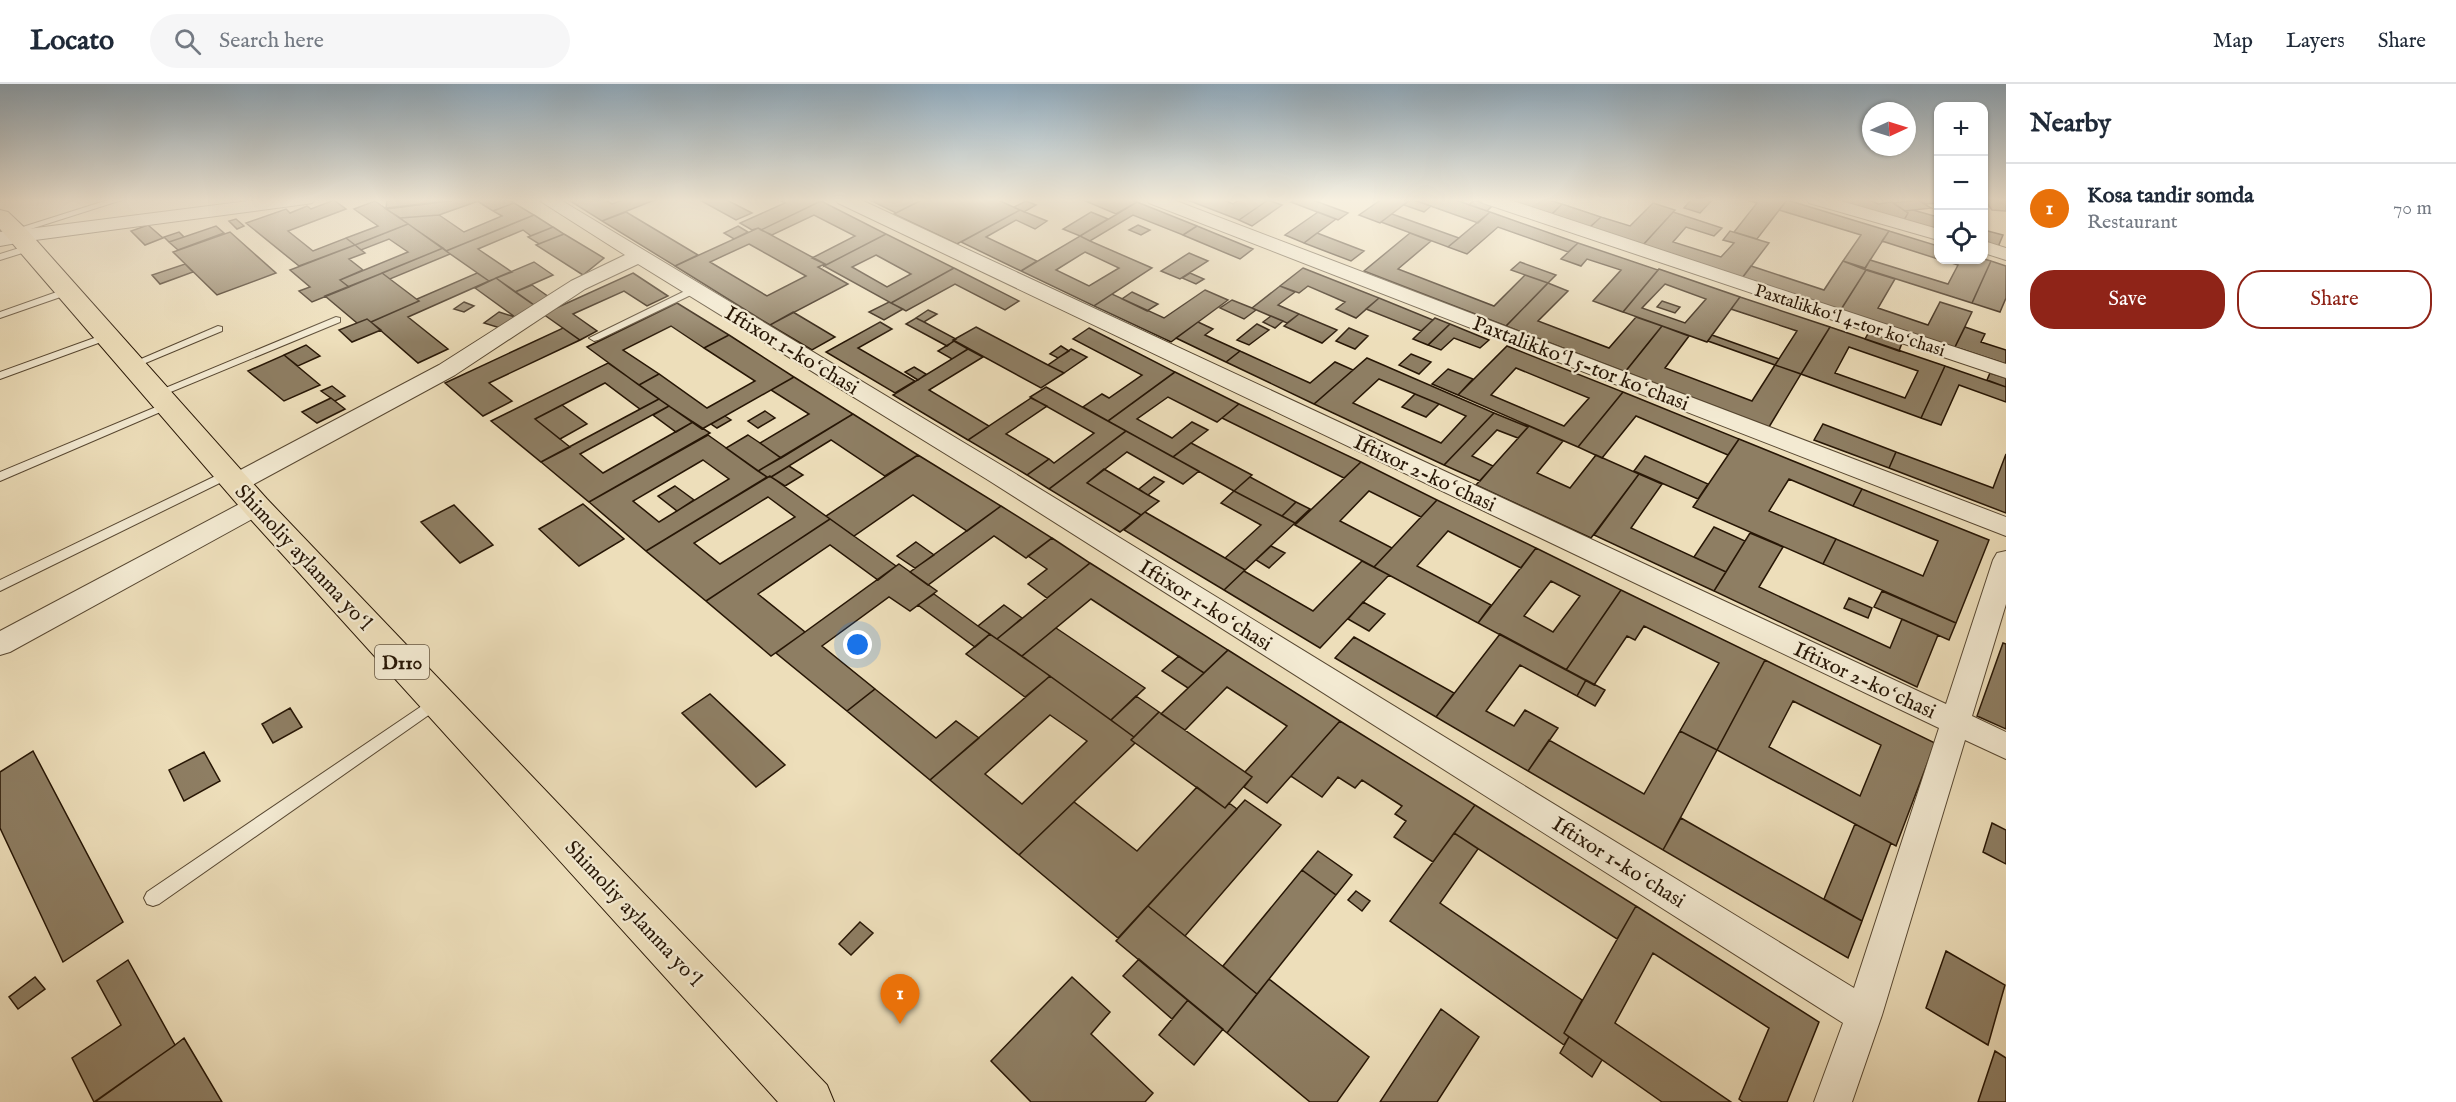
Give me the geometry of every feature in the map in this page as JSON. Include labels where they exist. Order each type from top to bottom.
[{"type":"main road","name":"Shimoliy aylanma yoʻl","points":[[19,247],[68,291],[240,488],[810,1102]]},
{"type":"street","name":"Iftixor 1-koʻchasi","points":[[624,247],[997,474],[1864,1015]]},
{"type":"street","name":"Iftixor 2-koʻchasi","points":[[945,247],[2006,746]]},
{"type":"street","name":"Paxtalikkoʻl 5-tor koʻchasi","points":[[1278,247],[2006,527]]},
{"type":"street","name":"Paxtalikkoʻl 4-tor koʻchasi","points":[[1633,247],[2006,371]]},
{"type":"street","points":[[1988,249],[2006,254]]},
{"type":"street","points":[[0,644],[240,488],[447,370],[578,285],[639,256]]},
{"type":"street","points":[[1833,1102],[1864,1015],[2006,560]]},
{"type":"lane","points":[[594,338],[693,290]]},
{"type":"lane","points":[[0,315],[68,291]]},
{"type":"lane","points":[[0,477],[336,320]]},
{"type":"lane","points":[[132,365],[219,329]]},
{"type":"lane","points":[[0,376],[108,336]]},
{"type":"lane","points":[[0,586],[240,488]]},
{"type":"lane","points":[[153,898],[438,701]]},
{"type":"building","points":[[174,247],[187,247],[178,250]]},
{"type":"building","points":[[189,247],[246,247],[276,273],[217,295],[173,252]]},
{"type":"building","points":[[275,247],[307,247],[313,251],[324,247],[351,247],[299,266]]},
{"type":"building","points":[[351,247],[357,247],[365,253],[349,259],[363,270],[340,280],[349,287],[312,302],[299,291],[310,287],[290,270]]},
{"type":"building","points":[[357,247],[370,247],[361,250]]},
{"type":"building","points":[[400,247],[443,248],[349,287],[340,280],[408,252]]},
{"type":"building","points":[[440,247],[457,247],[446,251]]},
{"type":"building","points":[[457,247],[484,247],[478,249],[512,272],[489,281],[446,251]]},
{"type":"building","points":[[538,247],[585,247],[604,258],[583,275]]},
{"type":"building","points":[[643,247],[684,247],[698,255],[675,266]]},
{"type":"building","points":[[718,247],[744,247],[710,262],[767,296],[806,276],[753,247],[792,247],[825,264],[818,267],[848,284],[770,325],[675,266]]},
{"type":"building","points":[[834,247],[862,247],[824,266],[825,264],[812,258]]},
{"type":"building","points":[[862,247],[911,247],[954,268],[891,303],[824,266]],"holes":[[[876,255],[911,274],[887,287],[852,267]]]},
{"type":"building","points":[[970,247],[1006,247],[1037,261],[1021,271]]},
{"type":"building","points":[[1062,247],[1103,247],[1152,268],[1094,306],[1021,271]],"holes":[[[1085,252],[1119,268],[1089,286],[1056,270]]]},
{"type":"building","points":[[1210,247],[1247,247],[1253,249],[1240,259]]},
{"type":"building","points":[[1313,247],[1352,247],[1364,251],[1351,261]]},
{"type":"building","points":[[1394,247],[1425,247],[1398,269],[1494,306],[1525,275],[1548,283],[1506,326],[1364,271]]},
{"type":"building","points":[[1449,247],[1476,247],[1467,254]]},
{"type":"building","points":[[1553,247],[1574,247],[1568,252]]},
{"type":"building","points":[[1574,247],[1588,247],[1658,270],[1623,312],[1593,301],[1621,270],[1587,259],[1581,266],[1561,259]]},
{"type":"building","points":[[1648,247],[1687,247],[1721,257],[1731,247],[1766,247],[1742,278]]},
{"type":"building","points":[[1853,247],[1879,247],[1865,268],[1843,261]]},
{"type":"building","points":[[1899,247],[1934,247],[1934,258]]},
{"type":"building","points":[[443,248],[450,254],[390,279],[382,273]]},
{"type":"building","points":[[1189,253],[1208,261],[1180,279],[1161,271]]},
{"type":"building","points":[[1870,260],[1948,284],[1958,265],[1955,264],[1988,264],[1988,260],[1991,261],[1972,303],[1865,269]]},
{"type":"building","points":[[1843,261],[1866,270],[1840,311],[1742,278],[1751,266],[1824,290]]},
{"type":"building","points":[[1991,261],[2006,266],[2006,298],[2000,312],[1972,303]]},
{"type":"building","points":[[534,262],[553,275],[515,292],[496,278]]},
{"type":"building","points":[[1520,262],[1556,275],[1548,283],[1511,270]]},
{"type":"building","points":[[185,264],[193,272],[160,284],[152,275]]},
{"type":"building","points":[[954,268],[1019,301],[1005,310],[955,284],[906,311],[891,303]]},
{"type":"building","points":[[1303,268],[1379,298],[1356,318],[1336,309],[1345,302],[1308,286],[1299,293],[1280,286]]},
{"type":"building","points":[[1659,269],[1740,297],[1707,342],[1623,312]],"holes":[[[1665,284],[1706,299],[1685,323],[1642,308]]]},
{"type":"building","points":[[1866,270],[1895,279],[1878,308],[1928,325],[1940,302],[1972,312],[1954,349],[1840,311]]},
{"type":"building","points":[[382,273],[419,301],[371,322],[367,319],[357,323],[325,296]]},
{"type":"building","points":[[477,273],[489,281],[408,317],[448,349],[418,363],[371,322],[419,301],[417,299]]},
{"type":"building","points":[[633,273],[668,296],[647,306],[624,291],[573,314],[597,331],[580,340],[543,314]]},
{"type":"building","points":[[1190,273],[1204,279],[1196,284],[1182,278]]},
{"type":"building","points":[[496,278],[537,307],[515,317],[475,288]]},
{"type":"building","points":[[1548,283],[1568,291],[1538,321],[1609,348],[1636,317],[1662,326],[1625,372],[1506,326]]},
{"type":"building","points":[[532,285],[549,297],[537,307],[515,292]]},
{"type":"building","points":[[1280,286],[1295,292],[1278,305],[1299,314],[1287,323],[1252,308]]},
{"type":"building","points":[[1205,290],[1228,300],[1171,342],[1094,306],[1112,294],[1164,318]]},
{"type":"building","points":[[1132,292],[1158,304],[1147,311],[1122,299]]},
{"type":"building","points":[[1740,297],[1830,327],[1801,374],[1775,365],[1797,331],[1731,309]]},
{"type":"building","points":[[1379,298],[1433,320],[1421,331],[1366,309]]},
{"type":"building","points":[[1232,300],[1256,310],[1244,319],[1220,308]]},
{"type":"building","points":[[1662,301],[1680,307],[1675,313],[1657,307]]},
{"type":"building","points":[[464,302],[474,306],[464,312],[454,309]]},
{"type":"building","points":[[889,302],[903,309],[884,320],[869,312]]},
{"type":"building","points":[[677,303],[729,335],[704,348],[671,326],[623,350],[659,374],[639,385],[587,347]]},
{"type":"building","points":[[928,310],[937,314],[924,322],[916,318]]},
{"type":"building","points":[[499,312],[515,317],[500,328],[484,323]]},
{"type":"building","points":[[793,312],[835,337],[812,350],[770,325]]},
{"type":"building","points":[[1299,314],[1337,330],[1322,343],[1284,326]]},
{"type":"building","points":[[1271,316],[1283,321],[1275,328],[1263,322]]},
{"type":"building","points":[[916,318],[956,339],[947,346],[906,324]]},
{"type":"building","points":[[1435,318],[1450,324],[1428,345],[1413,339]]},
{"type":"building","points":[[367,319],[381,330],[352,342],[339,330]]},
{"type":"building","points":[[880,322],[892,329],[858,348],[915,381],[895,393],[826,352]]},
{"type":"building","points":[[1198,322],[1213,329],[1205,335],[1240,351],[1226,362],[1176,338]]},
{"type":"building","points":[[1257,324],[1269,330],[1249,345],[1237,340]]},
{"type":"building","points":[[1450,324],[1489,340],[1480,348],[1454,338],[1441,350],[1428,345]]},
{"type":"building","points":[[1662,326],[1689,336],[1665,368],[1752,401],[1775,365],[1801,374],[1769,427],[1625,372]]},
{"type":"building","points":[[976,327],[1064,373],[1041,388],[953,340]]},
{"type":"building","points":[[1830,327],[1945,366],[1921,418],[1801,374]],"holes":[[[1849,347],[1918,371],[1905,398],[1835,373]]]},
{"type":"building","points":[[1965,327],[1985,334],[1981,342],[2006,350],[2006,364],[1955,347]]},
{"type":"building","points":[[563,328],[580,340],[489,383],[512,401],[483,416],[445,383]]},
{"type":"building","points":[[1089,328],[1175,372],[1108,421],[1083,407],[1102,394],[1109,398],[1142,375],[1073,339]]},
{"type":"building","points":[[1349,328],[1368,336],[1355,349],[1336,341]]},
{"type":"building","points":[[1869,332],[1902,343],[1899,351],[1865,339]]},
{"type":"building","points":[[729,335],[794,377],[702,429],[639,385],[659,374],[707,408],[755,381],[704,348]]},
{"type":"building","points":[[1712,335],[1779,359],[1775,365],[1708,341]]},
{"type":"building","points":[[954,341],[968,349],[952,359],[938,351]]},
{"type":"building","points":[[306,345],[320,356],[298,366],[284,355]]},
{"type":"building","points":[[1061,346],[1069,351],[1058,358],[1050,354]]},
{"type":"building","points":[[1507,346],[1623,392],[1578,447],[1458,395]],"holes":[[[1516,368],[1589,398],[1564,426],[1491,395]]]},
{"type":"building","points":[[968,349],[983,357],[929,390],[989,426],[968,440],[893,395]]},
{"type":"building","points":[[1071,349],[1087,357],[1064,373],[1048,365]]},
{"type":"building","points":[[1240,351],[1310,383],[1335,362],[1353,370],[1314,404],[1226,362]]},
{"type":"building","points":[[1411,354],[1431,362],[1419,374],[1399,365]]},
{"type":"building","points":[[284,355],[320,385],[284,401],[248,371]]},
{"type":"building","points":[[1367,358],[1494,413],[1444,465],[1314,404]],"holes":[[[1379,379],[1466,416],[1441,443],[1353,403]]]},
{"type":"building","points":[[608,363],[659,399],[640,409],[605,383],[535,419],[570,447],[541,462],[491,421]]},
{"type":"building","points":[[1945,366],[2006,387],[2006,402],[1959,385],[1941,425],[1921,418]]},
{"type":"building","points":[[914,367],[926,374],[918,380],[905,372]]},
{"type":"building","points":[[1448,369],[1473,379],[1458,395],[1432,384]]},
{"type":"building","points":[[1175,372],[1239,404],[1217,422],[1168,397],[1137,419],[1172,438],[1192,422],[1208,430],[1173,457],[1108,421]]},
{"type":"building","points":[[1990,373],[2006,378],[2006,387],[1987,380]]},
{"type":"building","points":[[794,377],[853,414],[781,458],[760,443],[809,414],[771,390]]},
{"type":"building","points":[[332,386],[345,396],[335,401],[321,391]]},
{"type":"building","points":[[1046,387],[1126,431],[1049,489],[1027,475],[1049,459],[1054,463],[1094,433],[1030,397]]},
{"type":"building","points":[[1623,392],[1739,439],[1728,455],[1636,416],[1602,458],[1578,447]]},
{"type":"building","points":[[1415,394],[1439,404],[1426,417],[1402,407]]},
{"type":"building","points":[[331,398],[345,409],[317,423],[302,412]]},
{"type":"building","points":[[1031,398],[1047,406],[1006,434],[1049,459],[1027,475],[968,440]]},
{"type":"building","points":[[659,399],[669,406],[580,454],[603,473],[693,422],[710,433],[589,502],[541,462]]},
{"type":"building","points":[[1239,404],[1361,462],[1344,478],[1222,418]]},
{"type":"building","points":[[562,405],[587,424],[560,439],[535,419]]},
{"type":"building","points":[[669,406],[693,422],[676,432],[653,415]]},
{"type":"building","points":[[765,411],[775,418],[758,428],[748,421]]},
{"type":"building","points":[[1494,413],[1528,427],[1518,438],[1497,430],[1472,456],[1493,466],[1480,481],[1444,465]]},
{"type":"building","points":[[853,414],[918,455],[885,476],[831,440],[771,477],[758,471]]},
{"type":"building","points":[[725,416],[731,420],[717,428],[711,424]]},
{"type":"building","points":[[1823,424],[1896,452],[1889,468],[1814,440]]},
{"type":"building","points":[[1529,426],[1563,441],[1537,473],[1570,488],[1596,455],[1639,474],[1591,538],[1476,485]]},
{"type":"building","points":[[1126,431],[1199,471],[1183,484],[1127,452],[1087,483],[1141,515],[1120,532],[1049,489]]},
{"type":"building","points":[[708,435],[767,477],[646,551],[589,502]],"holes":[[[703,460],[729,479],[659,522],[633,501]]]},
{"type":"building","points":[[748,435],[781,458],[758,471],[726,448]]},
{"type":"building","points":[[1739,439],[1862,489],[1853,506],[1789,479],[1769,511],[1836,539],[1823,564],[1693,507]]},
{"type":"building","points":[[1191,443],[1252,475],[1234,491],[1173,457]]},
{"type":"building","points":[[1896,452],[1993,488],[2006,454],[2006,513],[1889,468]]},
{"type":"building","points":[[918,455],[1001,506],[967,531],[913,495],[854,536],[826,516]]},
{"type":"building","points":[[1645,456],[1708,484],[1698,499],[1634,471]]},
{"type":"building","points":[[1361,462],[1437,500],[1421,517],[1369,491],[1340,521],[1392,548],[1374,567],[1295,525]]},
{"type":"building","points":[[789,466],[803,475],[785,486],[771,477]]},
{"type":"building","points":[[1104,469],[1159,501],[1141,515],[1087,483]]},
{"type":"building","points":[[1639,474],[1662,484],[1631,528],[1726,572],[1714,591],[1594,535]]},
{"type":"building","points":[[770,476],[830,519],[706,601],[646,551]],"holes":[[[768,497],[795,517],[720,564],[694,543]]]},
{"type":"building","points":[[1154,477],[1164,482],[1148,495],[1139,489]]},
{"type":"building","points":[[1250,477],[1296,502],[1282,516],[1234,491]]},
{"type":"building","points":[[675,486],[694,500],[677,511],[658,496]]},
{"type":"building","points":[[1862,489],[1989,540],[1956,623],[1823,564],[1836,539],[1923,576],[1938,541],[1853,506]]},
{"type":"building","points":[[1234,491],[1295,523],[1245,570],[1225,558],[1261,525],[1221,503]]},
{"type":"building","points":[[1437,500],[1536,548],[1521,568],[1448,531],[1417,566],[1491,605],[1478,623],[1374,567]]},
{"type":"building","points":[[1296,502],[1310,509],[1295,523],[1282,516]]},
{"type":"building","points":[[583,504],[624,539],[579,566],[539,529]]},
{"type":"building","points":[[454,505],[493,545],[460,563],[421,522]]},
{"type":"building","points":[[1001,506],[1052,538],[1026,558],[994,536],[928,585],[910,572]]},
{"type":"building","points":[[1145,512],[1245,570],[1224,590],[1124,530]]},
{"type":"building","points":[[830,519],[896,566],[878,580],[830,545],[758,594],[805,632],[771,656],[706,601]]},
{"type":"building","points":[[1714,527],[1745,541],[1726,572],[1694,557]]},
{"type":"building","points":[[1750,533],[1783,547],[1759,587],[1890,648],[1902,619],[1938,635],[1917,687],[1714,591]]},
{"type":"building","points":[[1052,538],[1090,563],[1047,598],[1028,584],[1047,569],[1028,556]]},
{"type":"building","points":[[916,542],[934,555],[915,568],[897,556]]},
{"type":"building","points":[[1271,546],[1285,553],[1269,568],[1256,560]]},
{"type":"building","points":[[1536,548],[1621,590],[1566,670],[1478,623]],"holes":[[[1551,581],[1580,596],[1553,632],[1524,616]]]},
{"type":"building","points":[[1362,561],[1389,575],[1320,648],[1224,590],[1244,571],[1313,611]]},
{"type":"building","points":[[1090,563],[1228,650],[1204,673],[1091,599],[1022,656],[997,639]]},
{"type":"building","points":[[899,564],[937,591],[910,611],[889,597],[822,646],[875,689],[847,711],[776,653]]},
{"type":"building","points":[[1621,590],[1765,660],[1717,750],[1680,731],[1719,663],[1644,626],[1635,640],[1627,636],[1594,685],[1566,670]]},
{"type":"building","points":[[1882,591],[1956,623],[1949,640],[1874,607]]},
{"type":"building","points":[[934,594],[990,634],[975,647],[918,605]]},
{"type":"building","points":[[1849,598],[1872,608],[1868,618],[1844,608]]},
{"type":"building","points":[[1363,602],[1385,614],[1369,631],[1348,619]]},
{"type":"building","points":[[1004,605],[1022,618],[997,639],[978,626]]},
{"type":"building","points":[[1056,628],[1145,688],[1111,720],[1022,656]]},
{"type":"building","points":[[990,634],[1050,676],[1025,697],[966,654]]},
{"type":"building","points":[[1500,634],[1586,680],[1577,696],[1520,665],[1486,711],[1514,726],[1525,710],[1558,728],[1528,771],[1436,717]]},
{"type":"building","points":[[1354,637],[1454,693],[1436,717],[1335,658]]},
{"type":"building","points":[[2003,643],[2006,644],[2006,729],[1977,716]]},
{"type":"building","points":[[1228,650],[1340,721],[1267,803],[1244,787],[1252,777],[1245,772],[1287,726],[1227,687],[1185,730],[1161,714]]},
{"type":"building","points":[[1179,656],[1204,673],[1188,688],[1162,671]]},
{"type":"building","points":[[1765,660],[1935,743],[1896,846],[1717,750]],"holes":[[[1793,701],[1881,745],[1860,796],[1769,747]]]},
{"type":"building","points":[[1050,676],[1134,737],[1131,740],[1135,743],[1019,855],[930,780]],"holes":[[[1050,715],[1087,741],[1022,804],[985,774]]]},
{"type":"building","points":[[1586,680],[1605,690],[1595,706],[1577,696]]},
{"type":"building","points":[[875,689],[936,738],[956,721],[979,738],[930,780],[847,711]]},
{"type":"building","points":[[710,694],[785,765],[756,787],[682,713]]},
{"type":"building","points":[[1136,696],[1159,712],[1134,737],[1111,720]]},
{"type":"building","points":[[290,708],[302,727],[273,743],[262,724]]},
{"type":"building","points":[[1159,712],[1252,777],[1225,808],[1131,740]]},
{"type":"building","points":[[1340,721],[1475,805],[1433,862],[1394,837],[1406,821],[1395,814],[1402,806],[1362,780],[1355,788],[1338,777],[1322,797],[1291,776]]},
{"type":"building","points":[[1680,731],[1717,750],[1663,850],[1528,771],[1549,740],[1644,794]]},
{"type":"building","points":[[33,751],[123,922],[63,962],[0,828],[0,772]]},
{"type":"building","points":[[204,752],[220,781],[184,801],[169,770]]},
{"type":"building","points":[[1197,787],[1225,808],[1229,803],[1237,809],[1118,938],[1019,855],[1074,802],[1137,851]]},
{"type":"building","points":[[1245,800],[1281,825],[1185,936],[1148,906]]},
{"type":"building","points":[[1475,805],[1636,906],[1617,939],[1454,833]]},
{"type":"building","points":[[1681,818],[1862,921],[1848,958],[1663,850]]},
{"type":"building","points":[[1992,823],[2006,830],[2006,864],[1983,852]]},
{"type":"building","points":[[1855,824],[1891,843],[1862,921],[1824,899]]},
{"type":"building","points":[[1454,833],[1478,849],[1440,903],[1582,1000],[1564,1033],[1569,1037],[1564,1045],[1390,921]]},
{"type":"building","points":[[1318,851],[1352,875],[1336,895],[1302,870]]},
{"type":"building","points":[[1302,870],[1336,895],[1257,994],[1223,966]]},
{"type":"building","points":[[1356,891],[1370,901],[1362,911],[1348,900]]},
{"type":"building","points":[[1148,906],[1257,994],[1227,1033],[1116,941]]},
{"type":"building","points":[[1636,906],[1819,1022],[1787,1102],[1743,1102],[1739,1099],[1769,1028],[1653,953],[1615,1023],[1731,1102],[1662,1102],[1564,1033]]},
{"type":"building","points":[[860,922],[873,933],[851,955],[839,944]]},
{"type":"building","points":[[1946,951],[2005,985],[1988,1045],[1926,1008]]},
{"type":"building","points":[[1139,959],[1188,1000],[1172,1019],[1123,976]]},
{"type":"building","points":[[128,960],[175,1045],[94,1102],[72,1058],[121,1025],[97,981]]},
{"type":"building","points":[[35,977],[45,989],[18,1009],[9,997]]},
{"type":"building","points":[[1072,977],[1110,1012],[1091,1034],[1153,1093],[1145,1102],[1031,1102],[991,1061]]},
{"type":"building","points":[[1269,979],[1369,1057],[1337,1102],[1310,1102],[1227,1033]]},
{"type":"building","points":[[1188,1000],[1223,1029],[1194,1065],[1159,1035]]},
{"type":"building","points":[[1441,1009],[1479,1037],[1437,1102],[1380,1102]]},
{"type":"building","points":[[1569,1037],[1602,1060],[1592,1077],[1560,1053]]},
{"type":"building","points":[[184,1038],[222,1102],[95,1102],[175,1045]]},
{"type":"building","points":[[1995,1051],[2006,1058],[2006,1102],[1978,1102]]},
{"type":"place","name":"Kosa tandir somda","points":[[900,1024]]}]
